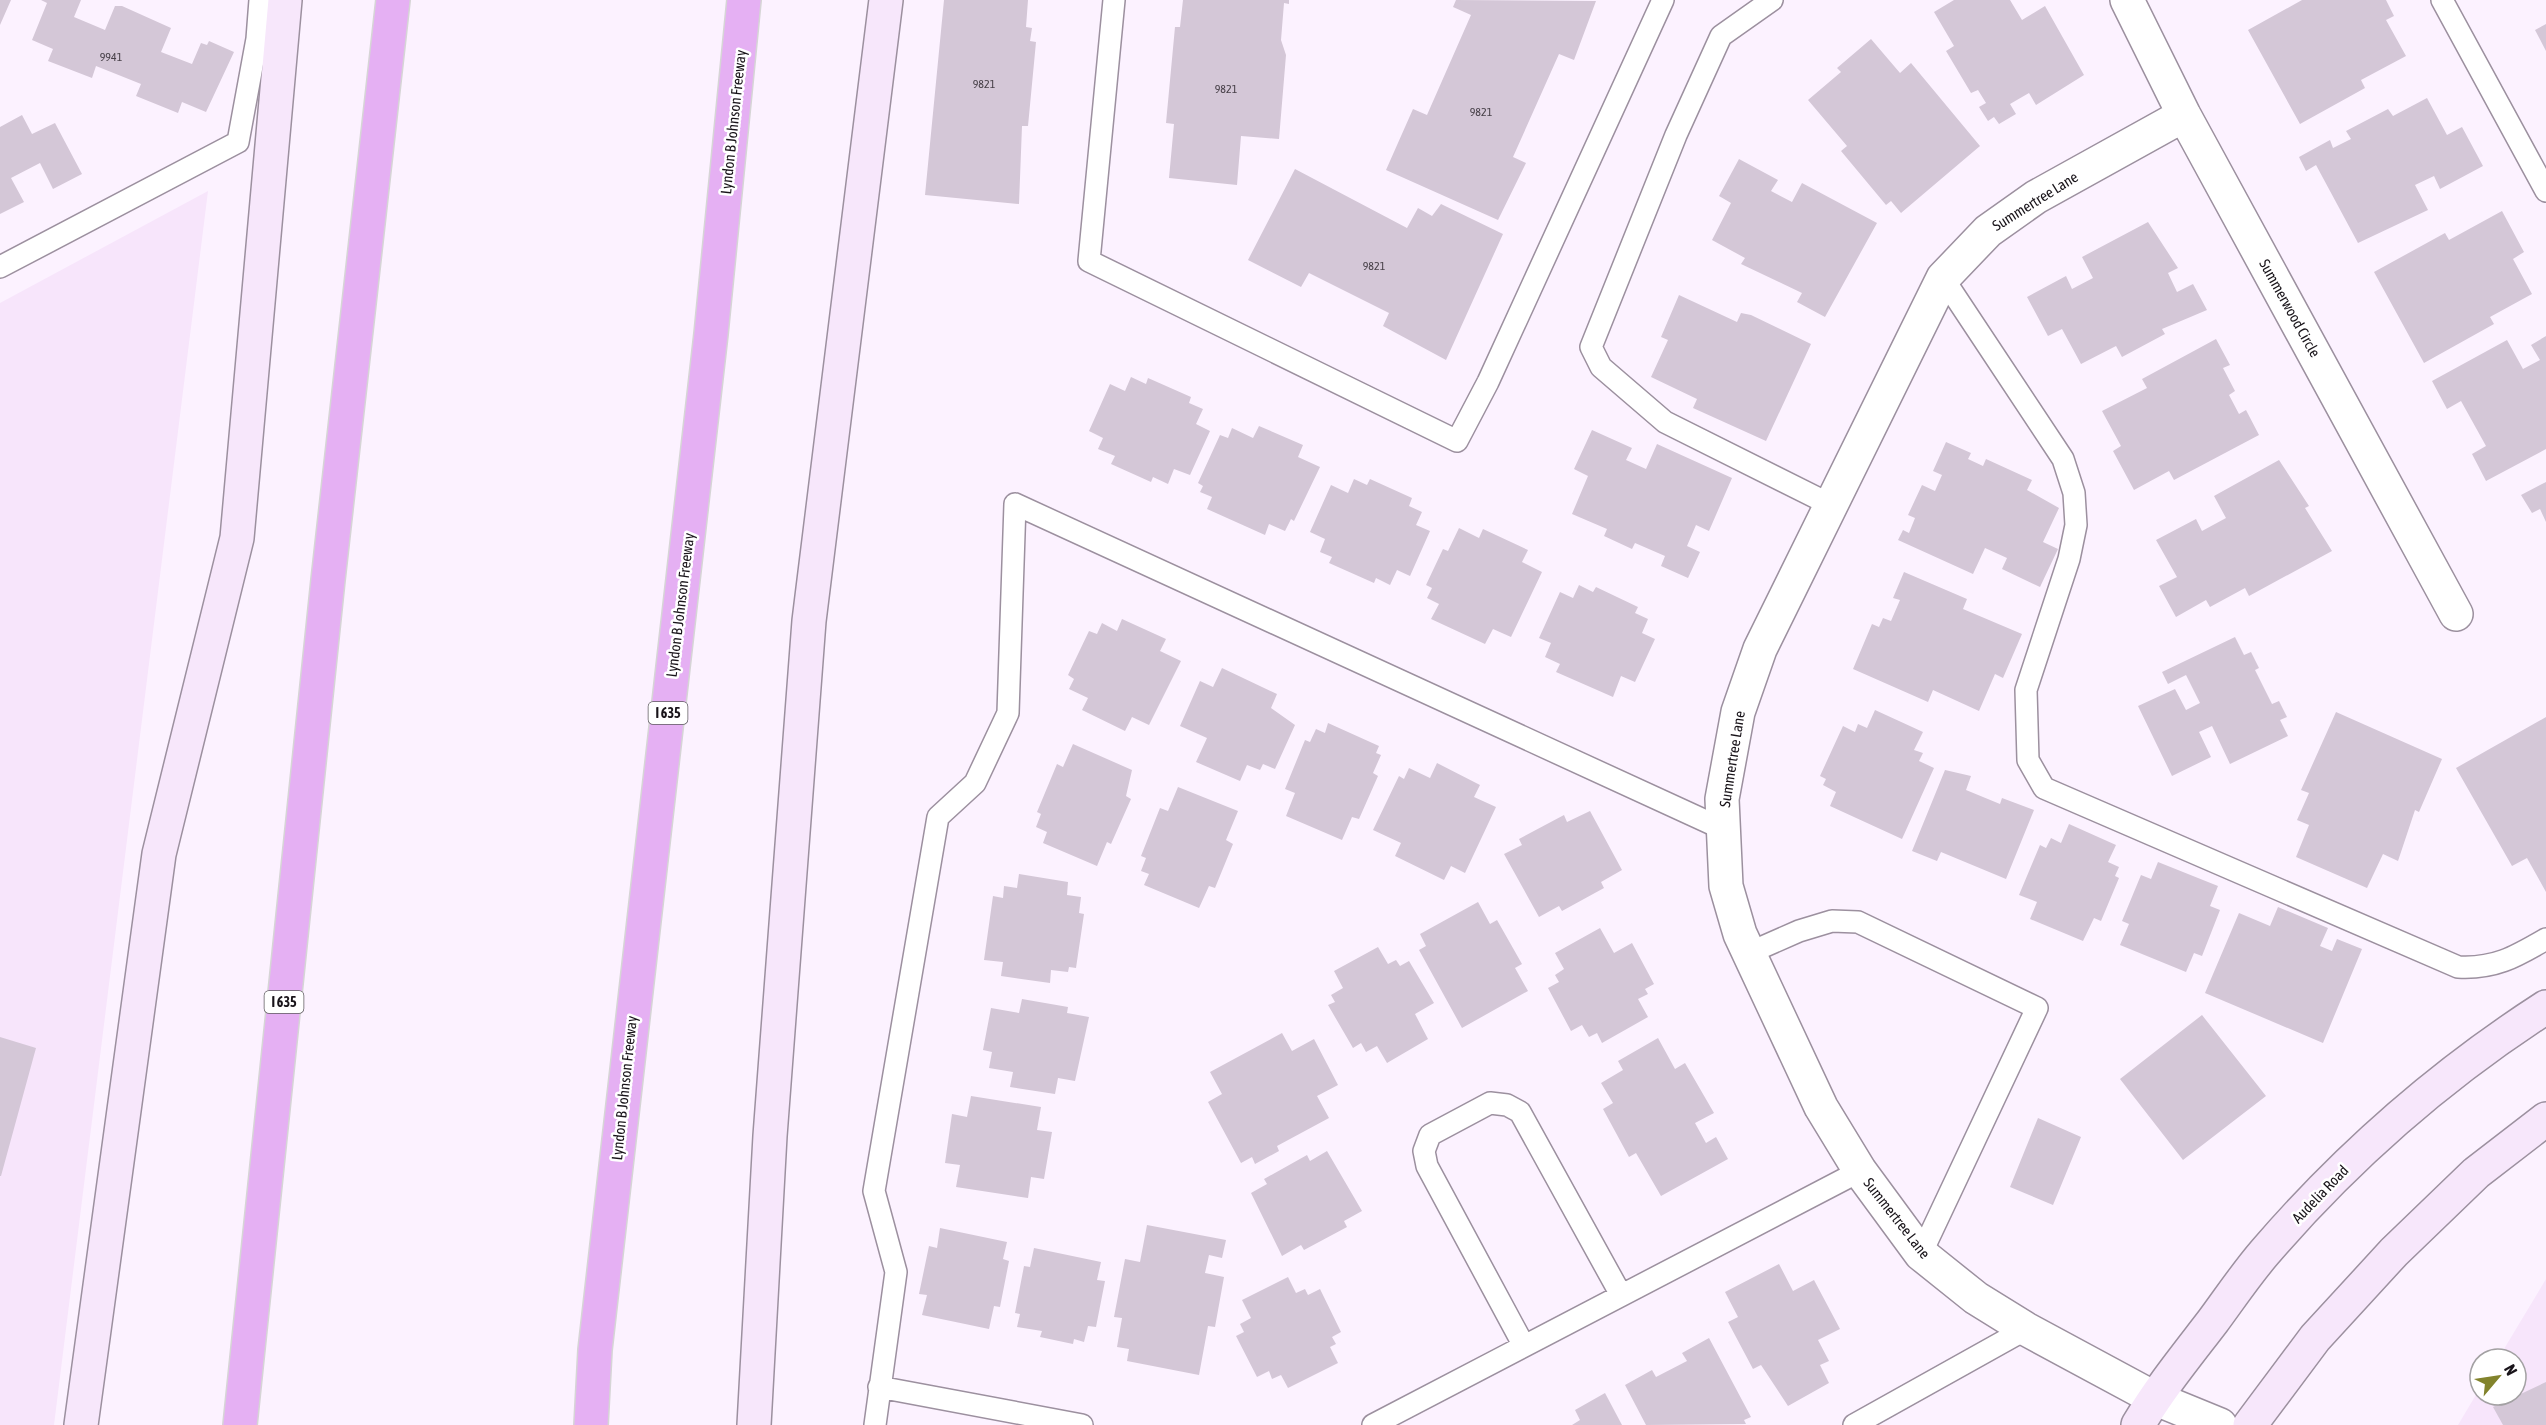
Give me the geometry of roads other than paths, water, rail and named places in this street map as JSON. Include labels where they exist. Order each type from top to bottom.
[{"type":"highway","name":"I 635","points":[[240,1425],[328,580],[393,0]]},
{"type":"highway","name":"Lyndon B Johnson Freeway","points":[[591,1425],[596,1338],[711,334],[744,0]]},
{"type":"highway","points":[[734,114],[763,0]]},
{"type":"main road","points":[[81,1425],[159,854],[237,538],[285,0]]},
{"type":"main road","points":[[754,1425],[770,1136],[809,621],[886,0]]},
{"type":"main road","name":"Audelia Road","points":[[2146,1412],[2265,1253],[2329,1183],[2422,1097],[2501,1036],[2546,1007]]},
{"type":"main road","points":[[2250,1425],[2315,1338],[2394,1252],[2476,1173],[2546,1119]]},
{"type":"street","name":"Summerwood Circle","points":[[2127,0],[2184,115],[2456,614]]},
{"type":"street","name":"Summertree Lane","points":[[2184,115],[2036,197],[1988,231],[1943,278],[1760,649],[1738,712],[1722,799],[1726,886],[1740,934],[1821,1107],[1860,1171],[1921,1254],[1976,1298],[2026,1329],[2146,1412],[2220,1425]]},
{"type":"lane","points":[[0,267],[238,142],[257,39],[260,0]]},
{"type":"lane","points":[[1114,0],[1089,261],[1457,441],[1503,350],[1663,0]]},
{"type":"lane","points":[[1772,0],[1721,36],[1676,135],[1591,347],[1601,367],[1665,422],[1831,505]]},
{"type":"lane","points":[[2442,0],[2546,191]]},
{"type":"lane","points":[[1943,278],[2063,459],[2074,493],[2076,525],[2069,559],[2026,690],[2028,760],[2044,788],[2458,967],[2481,968],[2516,957],[2546,939]]},
{"type":"lane","points":[[875,1425],[896,1272],[874,1191],[938,817],[975,783],[1008,713],[1015,504],[1723,830]]},
{"type":"lane","points":[[1749,953],[1799,931],[1832,921],[1858,922],[2037,1008],[1921,1254]]},
{"type":"lane","points":[[1524,1347],[1427,1166],[1424,1151],[1430,1135],[1490,1103],[1507,1105],[1520,1112],[1621,1295]]},
{"type":"lane","points":[[1373,1425],[1860,1171]]},
{"type":"lane","points":[[1854,1425],[2026,1329]]},
{"type":"lane","points":[[879,1387],[1082,1425]]}]
